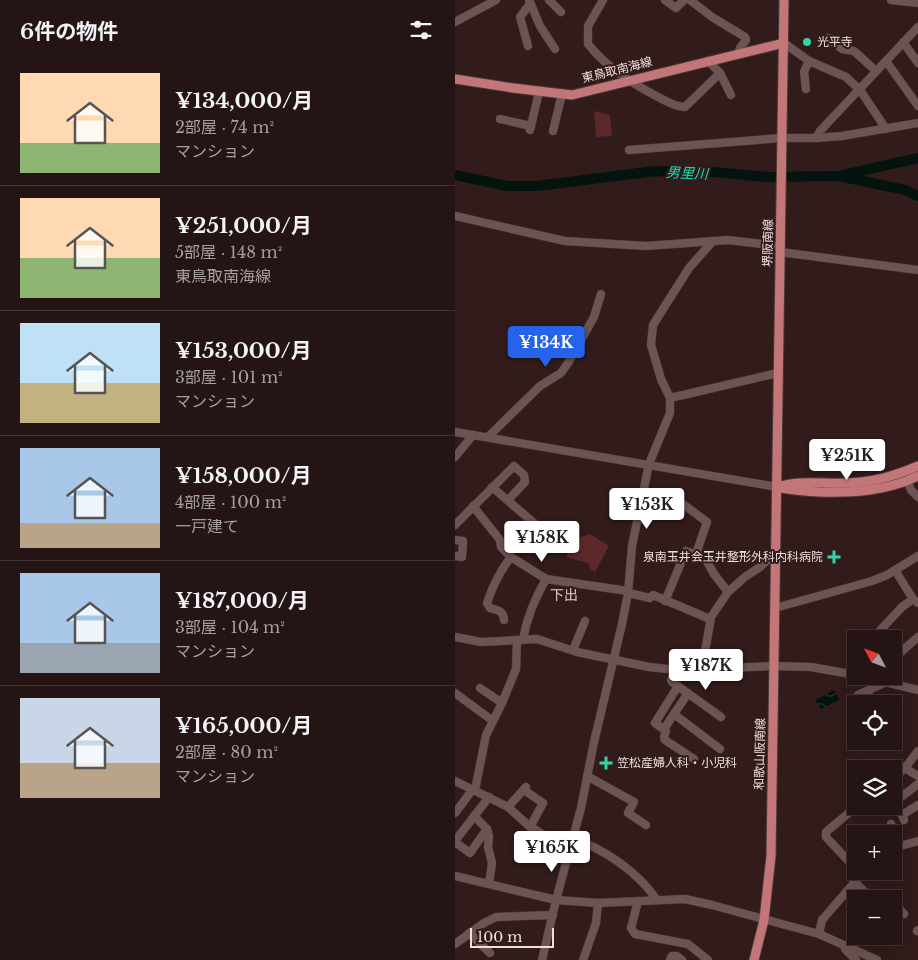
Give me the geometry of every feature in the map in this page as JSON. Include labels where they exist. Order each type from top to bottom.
[{"type":"main road","name":"堺阪南線","points":[[777,487],[784,0]]},
{"type":"main road","name":"東鳥取南海線","points":[[455,79],[572,95],[708,60],[784,43]]},
{"type":"main road","points":[[777,487],[791,482],[876,481],[918,466]]},
{"type":"main road","points":[[777,487],[790,490],[847,493],[908,484],[918,476]]},
{"type":"main road","name":"和歌山阪南線","points":[[754,960],[764,920],[771,856],[777,487]]},
{"type":"street","points":[[455,22],[494,0]]},
{"type":"street","points":[[549,0],[561,12]]},
{"type":"street","points":[[603,0],[588,26],[588,44],[597,55],[627,80],[678,107],[685,107],[720,72]]},
{"type":"street","points":[[665,0],[675,8],[684,0]]},
{"type":"street","points":[[690,0],[745,37],[746,40],[739,53]]},
{"type":"street","points":[[891,0],[918,3]]},
{"type":"street","points":[[529,46],[521,17],[530,2]]},
{"type":"street","points":[[530,2],[540,26],[555,49]]},
{"type":"street","points":[[816,138],[820,131],[903,42],[917,30]]},
{"type":"street","points":[[828,38],[842,49],[854,51],[876,71]]},
{"type":"street","points":[[903,42],[918,63]]},
{"type":"street","points":[[784,43],[809,61],[845,77],[860,90],[886,129]]},
{"type":"street","points":[[708,60],[720,72],[731,95]]},
{"type":"street","points":[[805,89],[804,72],[809,61]]},
{"type":"street","points":[[886,61],[918,106]]},
{"type":"street","points":[[499,120],[530,128],[539,92]]},
{"type":"street","points":[[553,132],[562,94]]},
{"type":"street","points":[[629,150],[816,138],[868,133],[918,123]]},
{"type":"street","points":[[455,216],[565,241],[646,246],[728,240],[780,246],[918,270]]},
{"type":"street","points":[[542,960],[581,808],[614,659],[628,592],[632,546],[649,464],[670,412],[670,398],[661,378],[651,345],[653,325],[689,268],[713,241]]},
{"type":"street","points":[[488,437],[540,386],[561,372],[569,363],[594,317],[601,294]]},
{"type":"street","points":[[670,398],[778,373]]},
{"type":"street","points":[[455,432],[777,487]]},
{"type":"street","points":[[455,457],[473,435]]},
{"type":"street","points":[[892,476],[918,462]]},
{"type":"street","points":[[455,525],[514,466],[525,475],[525,482],[508,500]]},
{"type":"street","points":[[908,484],[918,483]]},
{"type":"street","points":[[908,484],[918,497]]},
{"type":"street","points":[[492,487],[541,529]]},
{"type":"street","points":[[642,495],[650,497],[668,493],[707,522],[697,554]]},
{"type":"street","points":[[473,506],[500,540],[501,547],[511,557],[546,579],[628,592],[650,598],[653,595],[710,619]]},
{"type":"street","points":[[455,540],[463,541],[462,557],[455,556]]},
{"type":"street","points":[[665,601],[686,551],[705,558],[714,574],[728,592]]},
{"type":"street","points":[[702,669],[710,619],[728,592],[745,577],[760,568],[776,552]]},
{"type":"street","points":[[775,608],[872,581],[918,556]]},
{"type":"street","points":[[504,620],[504,614],[490,608],[487,603],[497,577],[511,557]]},
{"type":"street","points":[[880,630],[902,607],[916,601],[895,570]]},
{"type":"street","points":[[455,813],[474,789],[484,742],[516,669],[520,639],[535,599],[546,579]]},
{"type":"street","points":[[573,650],[585,621]]},
{"type":"street","points":[[903,650],[918,637]]},
{"type":"street","points":[[455,638],[481,642],[537,638],[573,650],[649,667],[676,670],[775,666],[811,667],[847,674]]},
{"type":"street","points":[[676,670],[671,681],[721,717]]},
{"type":"street","points":[[860,695],[884,685]]},
{"type":"street","points":[[898,685],[918,690]]},
{"type":"street","points":[[678,686],[655,721],[655,724],[667,730],[664,739],[694,759]]},
{"type":"street","points":[[480,688],[502,703]]},
{"type":"street","points":[[867,691],[869,695]]},
{"type":"street","points":[[455,693],[493,721]]},
{"type":"street","points":[[664,729],[689,693]]},
{"type":"street","points":[[674,714],[720,749]]},
{"type":"street","points":[[902,771],[918,751]]},
{"type":"street","points":[[905,768],[918,776]]},
{"type":"street","points":[[587,776],[634,802],[628,812],[646,825]]},
{"type":"street","points":[[455,781],[508,807],[530,827],[569,851]]},
{"type":"street","points":[[902,796],[918,784]]},
{"type":"street","points":[[508,807],[525,788],[543,804],[530,827]]},
{"type":"street","points":[[487,829],[469,853],[455,841],[489,797]]},
{"type":"street","points":[[904,820],[901,815],[918,804]]},
{"type":"street","points":[[847,814],[826,832],[825,837],[847,860]]},
{"type":"street","points":[[474,816],[487,829],[489,836],[488,847],[492,863],[489,884]]},
{"type":"street","points":[[891,824],[900,846],[918,841]]},
{"type":"street","points":[[573,838],[604,851],[619,861],[653,893],[657,900]]},
{"type":"street","points":[[455,876],[556,900],[598,903],[685,899],[819,934],[877,960]]},
{"type":"street","points":[[819,934],[822,920],[854,882],[863,890]]},
{"type":"street","points":[[638,901],[631,928],[635,934],[688,944],[708,960]]},
{"type":"street","points":[[583,960],[596,923],[598,903]]},
{"type":"street","points":[[455,944],[484,923],[496,918],[553,915]]},
{"type":"street","points":[[469,933],[490,953]]},
{"type":"street","points":[[840,944],[856,960]]},
{"type":"street","points":[[669,960],[672,956],[677,956],[682,960]]},
{"type":"shaded area","points":[[594,111],[610,115],[612,136],[596,137]]},
{"type":"shaded area","points":[[590,534],[609,546],[595,572],[591,570],[588,563],[566,557],[578,538]]},
{"type":"water","points":[[834,690],[839,700],[821,709],[815,700]]},
{"type":"waterway","points":[[843,175],[918,158]]},
{"type":"waterway","name":"男里川","points":[[455,175],[507,186],[537,186],[655,171],[713,172],[766,177],[839,176],[905,190],[918,196]]},
{"type":"place","name":"光平寺","points":[[807,42]]},
{"type":"place","name":"泉南玉井会玉井整形外科内科病院","points":[[834,557]]},
{"type":"place","name":"笠松産婦人科・小児科","points":[[606,763]]},
{"type":"district","name":"下出","points":[[564,595]]}]
